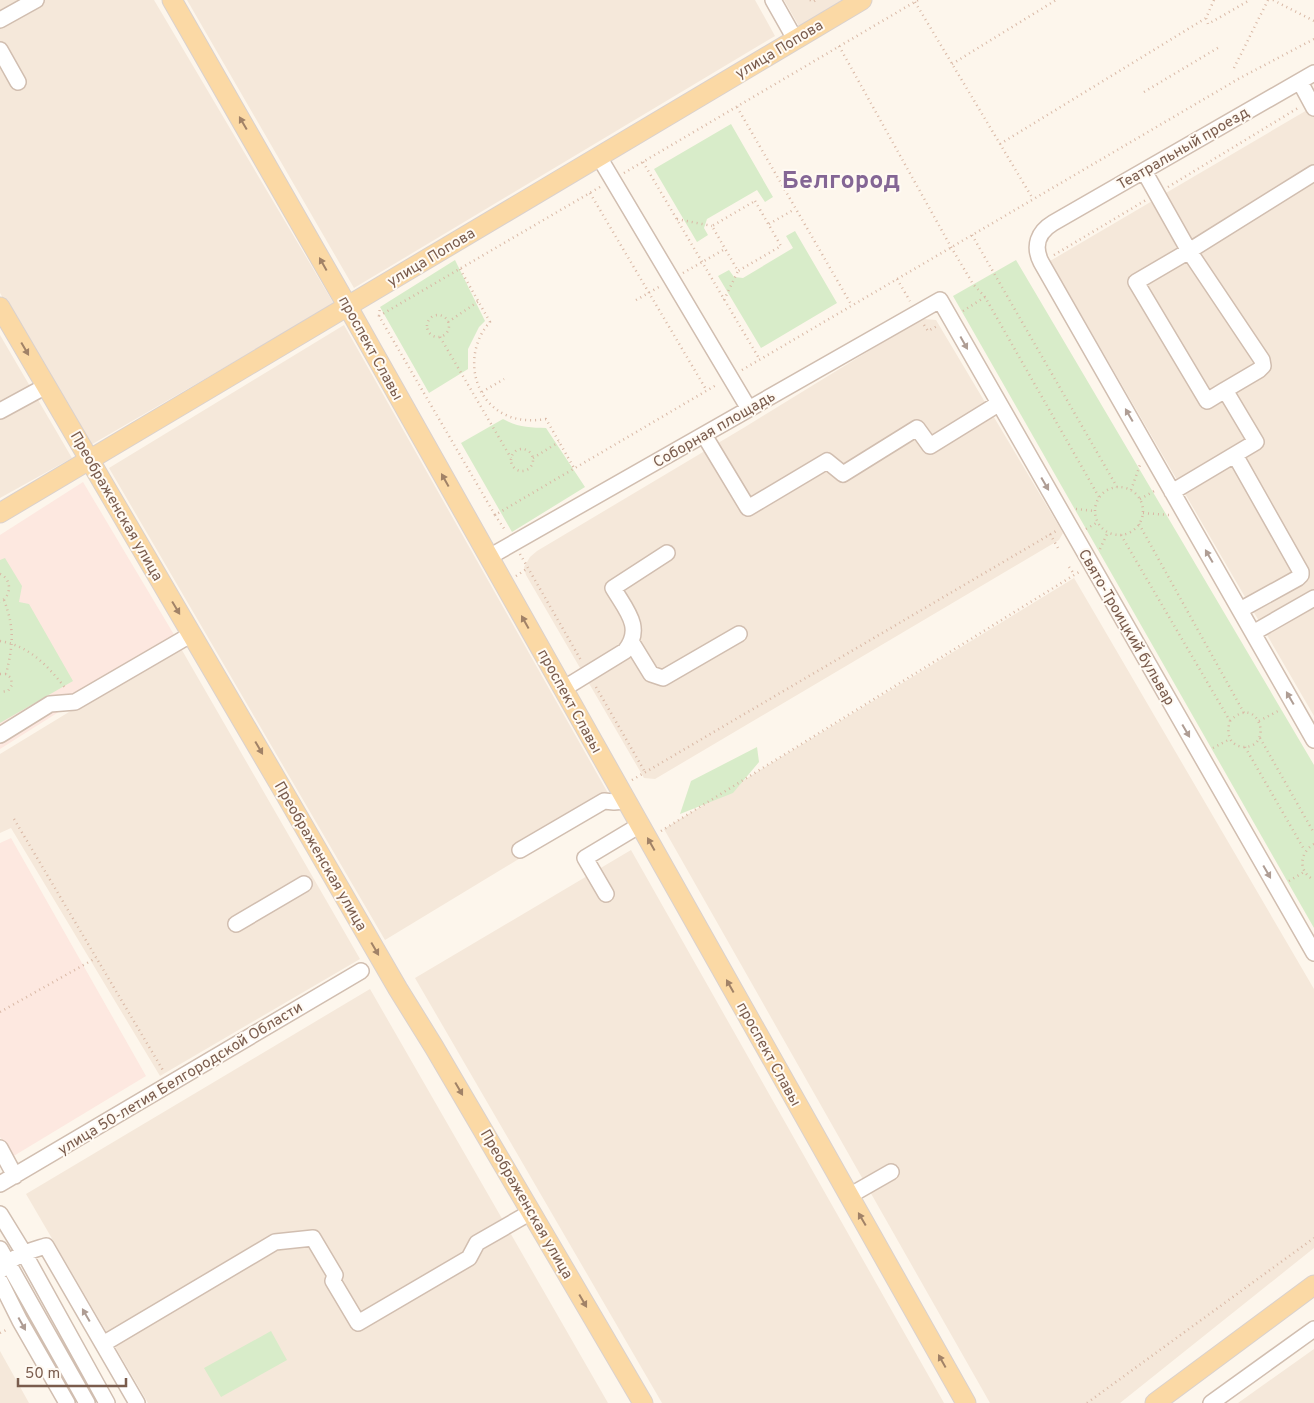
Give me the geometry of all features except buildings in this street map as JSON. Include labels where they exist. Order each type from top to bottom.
[{"type":"main road","name":"проспект Славы","points":[[172,0],[348,307],[966,1403]]},
{"type":"main road","name":"улица Попова","points":[[0,513],[862,0]]},
{"type":"main road","name":"Преображенская улица","points":[[0,307],[398,989],[532,1212],[643,1403]]},
{"type":"main road","points":[[1155,1403],[1314,1285]]},
{"type":"street","points":[[0,20],[36,0]]},
{"type":"street","points":[[773,0],[795,39]]},
{"type":"street","points":[[0,50],[18,82]]},
{"type":"street","name":"Театральный проезд","points":[[1047,259],[1037,249],[1038,241],[1045,228],[1052,223],[1314,74]]},
{"type":"street","points":[[1300,82],[1312,104]]},
{"type":"street","points":[[599,157],[749,409]]},
{"type":"street","points":[[1144,171],[1189,251],[1262,360],[1263,366],[1259,370],[1207,401],[1136,282],[1189,251],[1314,173]]},
{"type":"street","points":[[1047,259],[1146,446],[1314,740]]},
{"type":"street","name":"Свято-Троицкий бульвар","points":[[940,300],[1314,953]]},
{"type":"street","name":"Соборная площадь","points":[[489,557],[940,300]]},
{"type":"street","points":[[0,411],[46,386]]},
{"type":"street","points":[[1172,492],[1256,442],[1225,390]]},
{"type":"street","points":[[704,435],[748,508],[827,461],[843,474],[917,428],[930,446],[998,404]]},
{"type":"street","points":[[1235,455],[1301,572],[1298,578],[1240,610]]},
{"type":"street","points":[[563,689],[626,651],[632,644],[635,632],[632,620],[613,588],[667,553]]},
{"type":"street","points":[[1253,633],[1314,598]]},
{"type":"street","points":[[0,735],[50,704],[75,702],[192,634]]},
{"type":"street","points":[[632,644],[649,672],[663,678],[739,634]]},
{"type":"street","points":[[520,850],[604,801],[622,795]]},
{"type":"street","points":[[606,894],[585,858],[644,832]]},
{"type":"street","points":[[236,924],[304,884]]},
{"type":"street","name":"улица 50-летия Белгородской Области","points":[[0,1184],[361,971]]},
{"type":"street","points":[[0,1148],[15,1176]]},
{"type":"street","points":[[848,1196],[891,1172]]},
{"type":"street","points":[[103,1344],[275,1242],[313,1238],[336,1275],[333,1282],[358,1323],[470,1258],[477,1243],[532,1212]]},
{"type":"street","points":[[0,1214],[24,1253],[107,1403]]},
{"type":"street","points":[[87,1403],[3,1260],[46,1246],[136,1403]]},
{"type":"street","points":[[0,1281],[20,1322],[66,1403]]},
{"type":"street","points":[[1211,1403],[1314,1329]]},
{"type":"path","points":[[810,0],[813,2],[816,0]]},
{"type":"path","points":[[952,64],[1056,0]]},
{"type":"path","points":[[1000,144],[1206,18],[1214,0]]},
{"type":"path","points":[[1206,18],[1208,24],[1250,0]]},
{"type":"path","points":[[1234,68],[1268,0]]},
{"type":"path","points":[[1274,0],[1314,21]]},
{"type":"path","points":[[379,316],[916,1],[1033,199]]},
{"type":"path","points":[[495,515],[1240,78],[1314,39]]},
{"type":"path","points":[[839,46],[951,248],[973,284],[985,297],[1099,498]]},
{"type":"path","points":[[1144,92],[1221,46]]},
{"type":"path","points":[[1047,259],[1312,104]]},
{"type":"path","points":[[736,106],[852,306]]},
{"type":"path","points":[[643,162],[760,360]]},
{"type":"path","points":[[590,192],[707,391]]},
{"type":"path","points":[[677,219],[712,226],[755,201],[769,224],[781,246],[738,271],[724,300]]},
{"type":"path","points":[[769,224],[795,209]]},
{"type":"path","points":[[712,226],[738,271]]},
{"type":"path","points":[[972,235],[1117,487]]},
{"type":"path","points":[[636,300],[725,249]]},
{"type":"path","points":[[460,269],[490,322],[479,338],[474,352],[477,384],[486,400],[508,416],[520,420],[534,421],[546,419],[574,468]]},
{"type":"path","points":[[448,322],[479,301]]},
{"type":"path","points":[[380,307],[379,316],[645,772]]},
{"type":"path","points":[[437,315],[444,317],[448,322],[449,326],[446,333],[440,337],[432,336],[428,331],[428,320],[437,315]]},
{"type":"path","points":[[440,337],[511,458],[516,470],[524,471],[530,468],[533,458],[559,442]]},
{"type":"path","points":[[482,392],[504,379]]},
{"type":"path","points":[[1130,490],[1146,446]]},
{"type":"path","points":[[511,458],[515,452],[521,449],[528,451],[533,458]]},
{"type":"path","points":[[1117,487],[1130,490],[1140,499],[1143,513],[1139,524],[1134,530],[1121,535],[1108,532],[1098,522],[1095,511],[1099,498],[1104,492],[1117,487]]},
{"type":"path","points":[[1143,513],[1186,516]]},
{"type":"path","points":[[622,795],[645,772],[1068,524]]},
{"type":"path","points":[[1139,524],[1244,712]]},
{"type":"path","points":[[1050,534],[1058,548]]},
{"type":"path","points":[[1121,535],[1230,721]]},
{"type":"path","points":[[644,832],[1074,574],[1092,566]]},
{"type":"path","points":[[1069,567],[1074,574]]},
{"type":"path","points":[[0,574],[4,576],[9,584],[9,593],[0,602]]},
{"type":"path","points":[[4,600],[13,628],[6,674]]},
{"type":"path","points":[[0,641],[12,643],[39,658],[52,671],[75,702]]},
{"type":"path","points":[[0,674],[6,674],[11,678],[12,686],[8,691],[0,692]]},
{"type":"path","points":[[1260,722],[1292,702]]},
{"type":"path","points":[[1244,712],[1253,715],[1260,722],[1262,730],[1260,738],[1254,744],[1245,747],[1236,745],[1230,739],[1227,730],[1230,721],[1236,715],[1244,712]]},
{"type":"path","points":[[1260,738],[1314,833]]},
{"type":"path","points":[[1200,755],[1230,739]]},
{"type":"path","points":[[1245,747],[1305,851]]},
{"type":"path","points":[[14,819],[170,1083]]},
{"type":"path","points":[[1314,844],[1305,851],[1302,862],[1302,867],[1307,876],[1314,880]]},
{"type":"path","points":[[0,1012],[96,958]]},
{"type":"path","points":[[1087,1403],[1314,1238]]},
{"type":"shaded area","points":[[0,0],[154,0],[334,304],[89,446],[0,293]]},
{"type":"shaded area","points":[[187,0],[755,0],[775,36],[354,288]]},
{"type":"shaded area","points":[[784,0],[848,0],[800,28]]},
{"type":"shaded area","points":[[1314,106],[1314,716],[1050,261]]},
{"type":"shaded area","points":[[924,319],[936,320],[1063,533],[1059,540],[655,779],[644,778],[526,575],[524,567],[530,557],[916,322]]},
{"type":"shaded area","points":[[344,325],[613,802],[385,940],[109,468]]},
{"type":"shaded area","points":[[0,335],[72,458],[0,498]]},
{"type":"shaded area","points":[[83,482],[176,638],[0,749],[0,535]]},
{"type":"shaded area","points":[[1074,578],[1314,989],[1314,1248],[1120,1403],[990,1403],[664,829]]},
{"type":"shaded area","points":[[179,645],[360,959],[160,1076],[11,828],[0,833],[0,754]]},
{"type":"shaded area","points":[[11,838],[146,1076],[12,1157],[0,1137],[0,843]]},
{"type":"shaded area","points":[[631,850],[944,1403],[662,1403],[415,978]]},
{"type":"shaded area","points":[[370,989],[608,1403],[148,1403],[26,1194]]},
{"type":"shaded area","points":[[1314,1349],[1314,1403],[1238,1403]]},
{"type":"shaded area","points":[[0,1351],[29,1403],[0,1403]]},
{"type":"green space","points":[[731,124],[773,197],[765,202],[757,190],[707,219],[704,228],[708,235],[697,242],[654,169]]},
{"type":"green space","points":[[795,231],[837,303],[761,348],[718,276],[729,270],[734,277],[743,278],[793,248],[786,236]]},
{"type":"green space","points":[[455,260],[485,321],[479,327],[468,349],[468,369],[429,393],[380,307]]},
{"type":"green space","points":[[1016,260],[1314,765],[1314,928],[953,296]]},
{"type":"green space","points":[[503,419],[513,424],[546,428],[585,487],[512,532],[461,443]]},
{"type":"green space","points":[[5,558],[22,586],[19,602],[29,604],[73,681],[0,723],[0,560]]},
{"type":"green space","points":[[757,747],[759,762],[733,793],[680,814],[691,781]]},
{"type":"green space","points":[[271,1331],[287,1360],[221,1397],[204,1368]]},
{"type":"district","name":"Белгород","points":[[841,179]]}]
